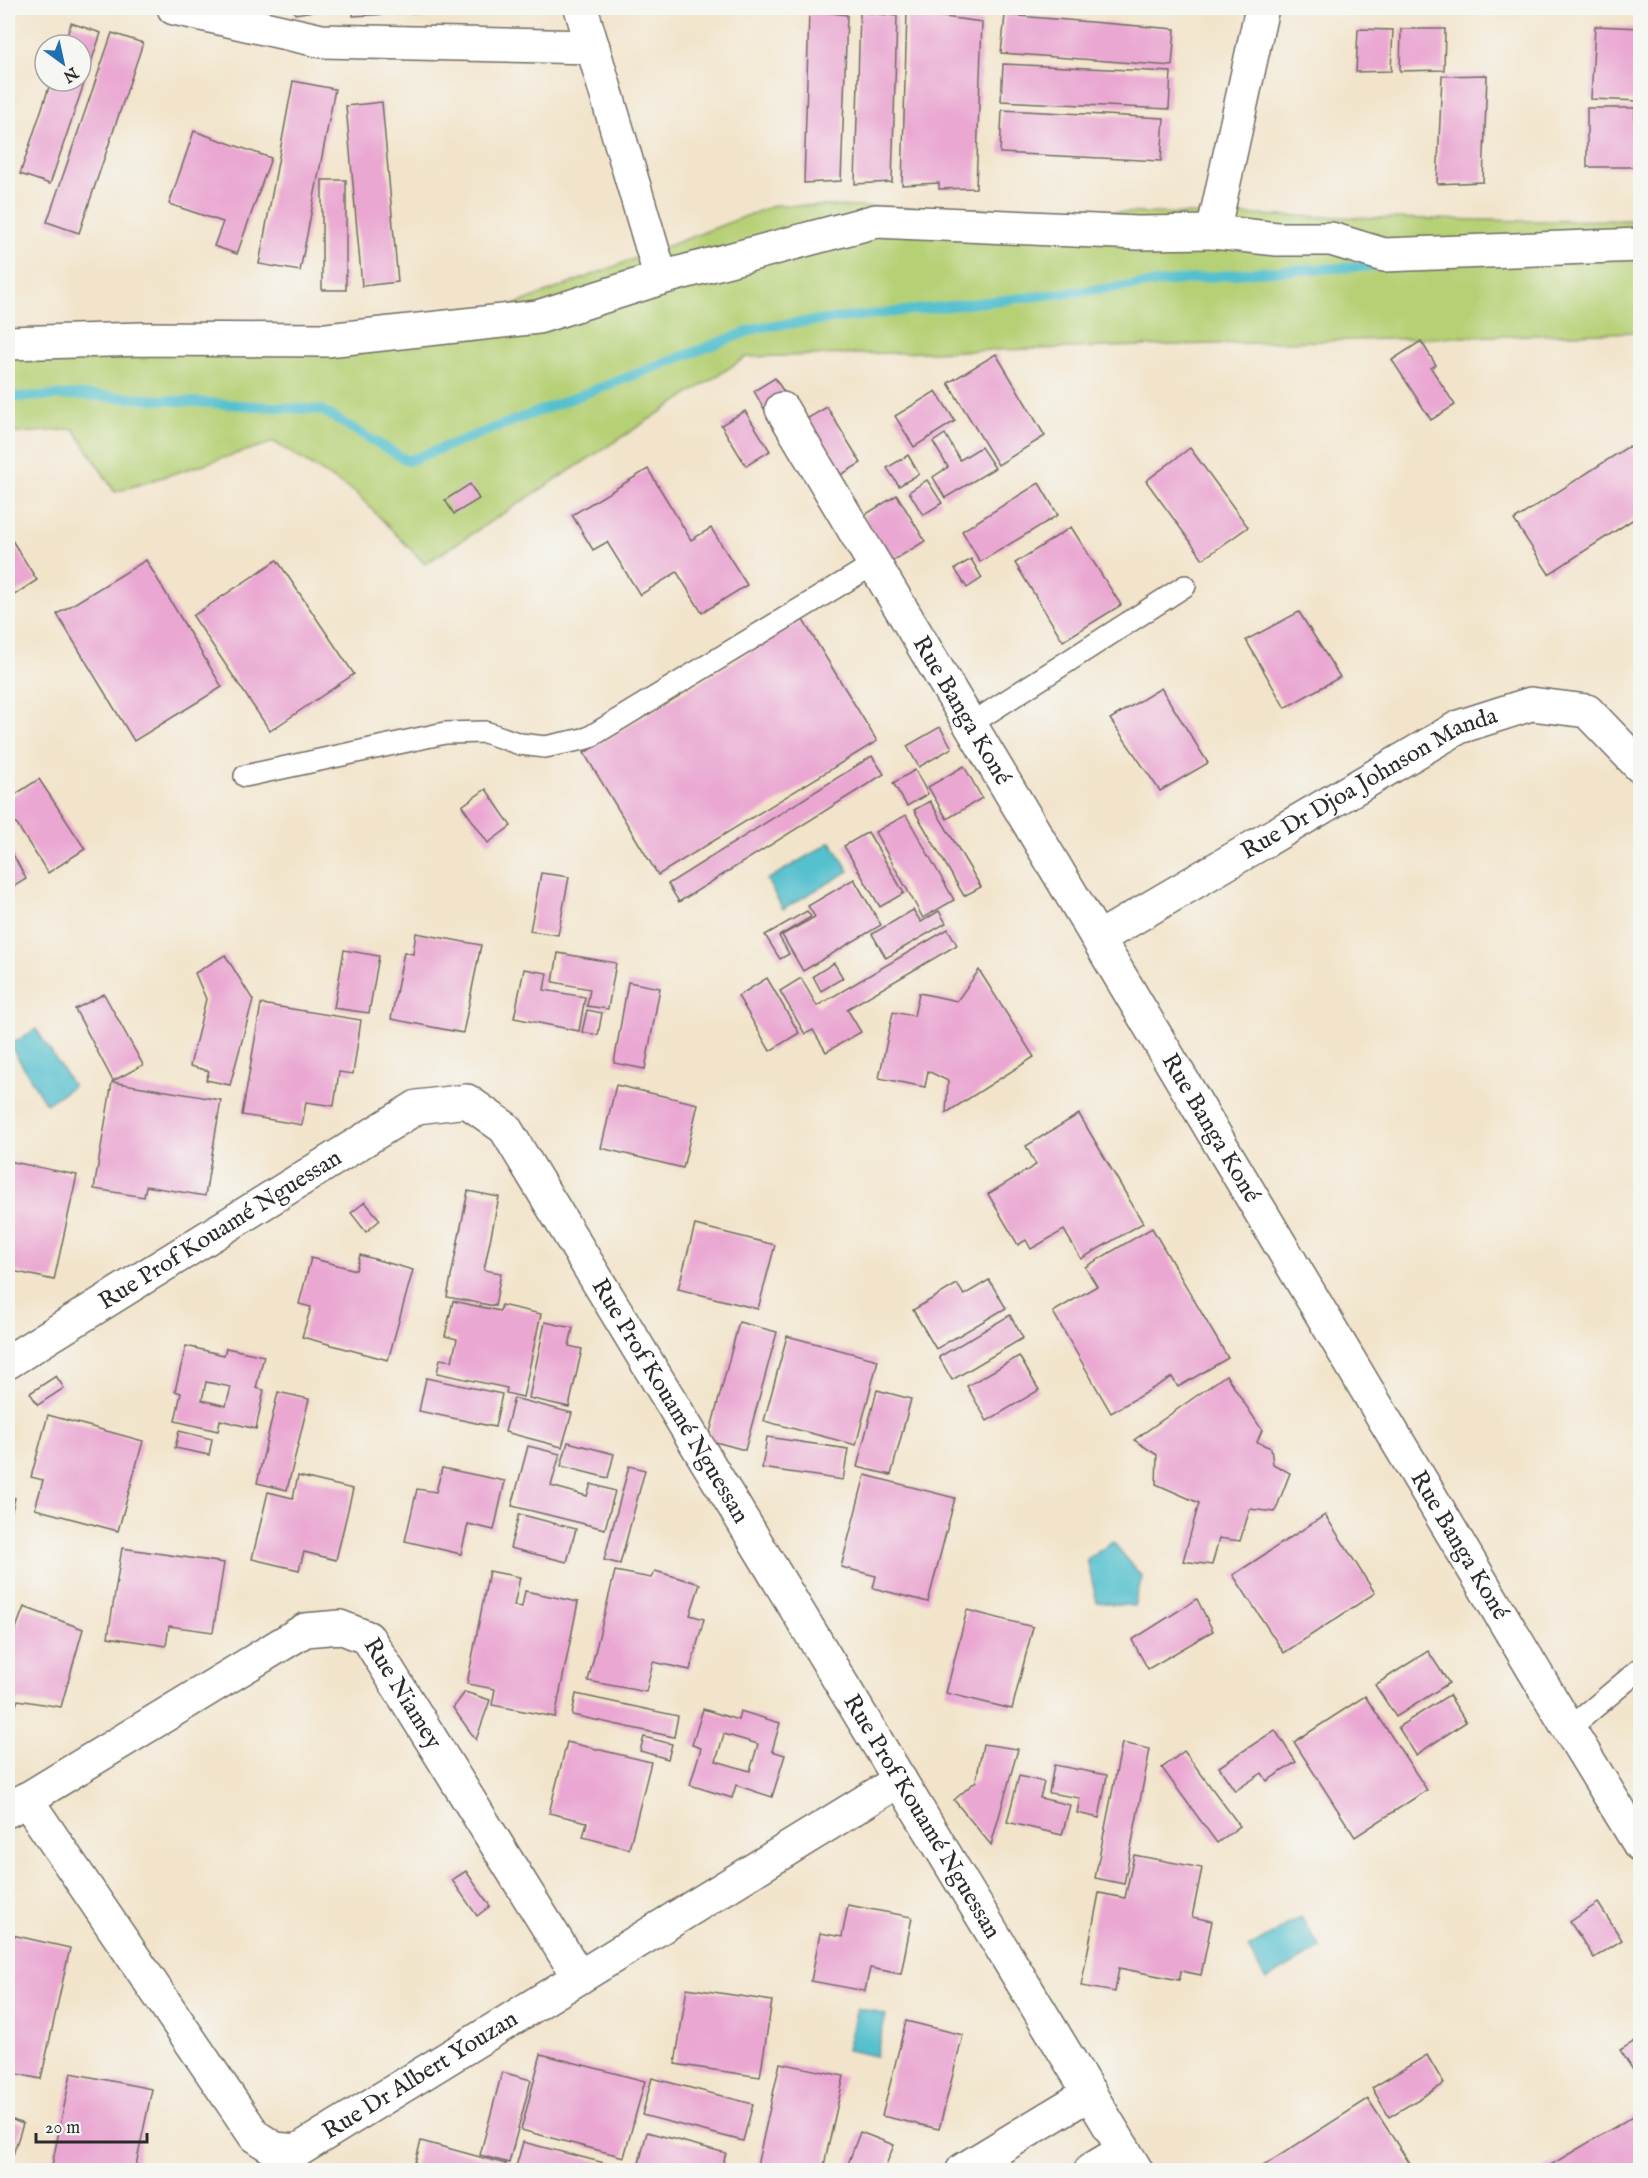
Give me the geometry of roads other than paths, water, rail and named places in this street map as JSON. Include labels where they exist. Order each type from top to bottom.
[{"type":"street","points":[[174,8],[322,41],[593,46]]},
{"type":"street","points":[[581,8],[661,278]]},
{"type":"street","points":[[1213,232],[1262,8]]},
{"type":"street","points":[[8,343],[142,339],[327,340],[538,317],[661,278],[876,221],[1138,233],[1213,232],[1277,239],[1331,239],[1384,255],[1641,245]]},
{"type":"street","name":"Rue Banga Koné","points":[[782,409],[1569,1729],[1641,1845]]},
{"type":"street","name":"Rue Dr Djoa Johnson Manda","points":[[1099,938],[1459,727],[1531,704],[1587,711],[1641,766]]},
{"type":"street","name":"Rue Prof Kouamé Nguessan","points":[[8,1362],[417,1107],[467,1101],[505,1128],[1130,2160]]},
{"type":"street","name":"Rue Niamey","points":[[17,1805],[305,1630],[340,1627],[368,1638],[579,1977]]},
{"type":"street","name":"Rue Dr Albert Youzan","points":[[17,1805],[255,2136],[275,2149],[297,2151],[900,1780]]},
{"type":"street","points":[[963,2170],[1090,2093]]},
{"type":"street","points":[[1091,2170],[1130,2160]]},
{"type":"lane","points":[[245,776],[445,733],[485,732],[520,744],[545,747],[588,738],[874,564]]},
{"type":"lane","points":[[969,725],[1185,586]]},
{"type":"lane","points":[[1569,1729],[1641,1670]]},
{"type":"water","points":[[831,842],[849,871],[783,909],[767,880]]},
{"type":"water","points":[[36,1029],[73,1086],[46,1104],[10,1045]]},
{"type":"water","points":[[1113,1542],[1142,1577],[1134,1606],[1097,1602],[1087,1559]]},
{"type":"water","points":[[1301,1917],[1320,1948],[1266,1980],[1248,1948]]},
{"type":"water","points":[[857,2008],[886,2015],[876,2056],[847,2050]]},
{"type":"waterway","points":[[8,397],[83,395],[321,410],[408,461],[760,327],[1255,272],[1379,266]]}]
